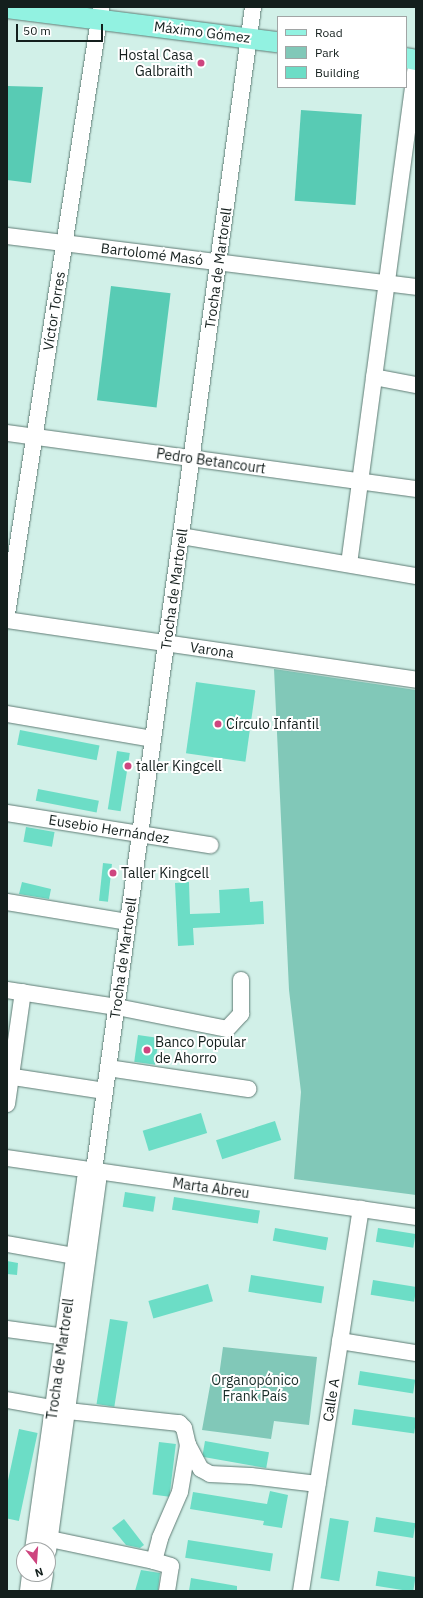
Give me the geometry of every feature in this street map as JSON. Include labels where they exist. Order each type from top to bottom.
[{"type":"main road","name":"Máximo Gómez","points":[[7,8],[100,14],[277,42]]},
{"type":"street","name":"Trocha de Martorell","points":[[49,1542],[61,1409],[82,1257],[85,1180],[94,1171],[253,7]]},
{"type":"street","name":"Víctor Torres","points":[[7,614],[100,14]]},
{"type":"street","points":[[348,564],[386,283],[413,106],[416,65]]},
{"type":"street","name":"Bartolomé Masó","points":[[7,236],[416,287]]},
{"type":"street","points":[[374,377],[416,385]]},
{"type":"street","name":"Pedro Betancourt","points":[[7,433],[416,489]]},
{"type":"street","points":[[181,536],[416,576]]},
{"type":"street","name":"Varona","points":[[7,620],[416,680]]},
{"type":"street","points":[[7,714],[153,740]]},
{"type":"street","name":"Eusebio Hernández","points":[[7,813],[210,845]]},
{"type":"street","points":[[7,902],[128,922]]},
{"type":"street","points":[[7,990],[117,1007],[227,1029],[241,1014],[241,980]]},
{"type":"street","points":[[7,1104],[9,1076],[23,992]]},
{"type":"street","points":[[108,1068],[248,1089]]},
{"type":"street","points":[[9,1076],[105,1091]]},
{"type":"street","name":"Marta Abreu","points":[[7,1158],[416,1217]]},
{"type":"street","name":"Calle A","points":[[301,1591],[361,1209]]},
{"type":"street","points":[[7,1244],[82,1257]]},
{"type":"street","points":[[7,1329],[70,1337]]},
{"type":"street","points":[[340,1341],[416,1353]]},
{"type":"street","points":[[7,1400],[61,1409],[179,1423],[184,1428],[188,1445],[201,1469],[210,1474],[251,1476],[318,1484]]},
{"type":"street","name":"Trocha de Martorell","points":[[35,1542],[61,1409]]},
{"type":"street","points":[[154,1561],[160,1538],[180,1492],[188,1445]]},
{"type":"street","points":[[56,1546],[154,1561],[172,1566],[167,1591]]},
{"type":"green space","points":[[7,86],[43,87],[31,183],[7,180]]},
{"type":"green space","points":[[301,110],[362,114],[356,205],[295,201]]},
{"type":"green space","points":[[111,286],[171,293],[157,407],[97,400]]},
{"type":"green space","points":[[274,669],[416,690],[416,1195],[294,1179],[301,1092],[289,990]]},
{"type":"green space","name":"Organopónico Frank País","points":[[223,1347],[317,1357],[309,1425],[274,1421],[271,1439],[202,1430],[212,1375],[219,1376]]},
{"type":"building","points":[[196,682],[255,690],[245,762],[186,753]]},
{"type":"building","points":[[20,730],[100,745],[97,760],[17,745]]},
{"type":"building","points":[[117,751],[130,753],[121,811],[108,809]]},
{"type":"building","points":[[38,789],[99,801],[97,813],[36,801]]},
{"type":"building","points":[[26,827],[55,832],[52,847],[23,842]]},
{"type":"building","points":[[103,863],[112,864],[108,902],[99,901]]},
{"type":"building","points":[[22,882],[51,889],[49,899],[19,894]]},
{"type":"building","points":[[189,882],[190,914],[220,913],[219,890],[249,888],[250,902],[263,901],[264,924],[193,928],[194,945],[178,946],[175,883]]},
{"type":"building","name":"Banco Popular de Ahorro","points":[[138,1035],[159,1038],[155,1065],[134,1062]]},
{"type":"building","points":[[201,1113],[207,1133],[149,1151],[143,1131]]},
{"type":"building","points":[[275,1121],[281,1140],[222,1159],[216,1140]]},
{"type":"building","points":[[125,1192],[156,1197],[153,1212],[123,1207]]},
{"type":"building","points":[[174,1197],[260,1211],[258,1223],[172,1210]]},
{"type":"building","points":[[275,1228],[328,1237],[326,1250],[273,1241]]},
{"type":"building","points":[[378,1228],[416,1234],[413,1248],[376,1242]]},
{"type":"building","points":[[7,1261],[18,1263],[17,1275],[7,1274]]},
{"type":"building","points":[[251,1275],[324,1287],[321,1303],[248,1292]]},
{"type":"building","points":[[373,1280],[416,1287],[414,1302],[371,1295]]},
{"type":"building","points":[[208,1284],[213,1301],[153,1318],[148,1301]]},
{"type":"building","points":[[110,1319],[128,1322],[114,1407],[97,1404]]},
{"type":"building","points":[[360,1371],[415,1380],[413,1394],[358,1385]]},
{"type":"building","points":[[354,1409],[416,1418],[414,1434],[352,1425]]},
{"type":"building","points":[[19,1429],[38,1433],[19,1521],[7,1518],[7,1485]]},
{"type":"building","points":[[205,1441],[269,1452],[266,1468],[202,1457]]},
{"type":"building","points":[[159,1442],[176,1444],[169,1497],[153,1495]]},
{"type":"building","points":[[270,1491],[288,1495],[282,1528],[263,1525],[264,1521],[190,1509],[193,1492],[267,1504]]},
{"type":"building","points":[[376,1517],[416,1523],[413,1538],[374,1532]]},
{"type":"building","points":[[330,1518],[349,1521],[339,1581],[320,1578]]},
{"type":"building","points":[[124,1519],[144,1545],[140,1548],[126,1545],[112,1528]]},
{"type":"building","points":[[188,1540],[273,1553],[270,1571],[185,1558]]},
{"type":"building","points":[[141,1570],[160,1573],[158,1591],[135,1591]]},
{"type":"building","points":[[378,1571],[416,1577],[413,1591],[376,1586]]},
{"type":"building","points":[[191,1578],[237,1586],[237,1591],[189,1591]]},
{"type":"place","name":"Hostal Casa Galbraith","points":[[201,63]]},
{"type":"place","name":"Círculo Infantil","points":[[218,724]]},
{"type":"place","name":"taller Kingcell","points":[[128,766]]},
{"type":"place","name":"Taller Kingcell","points":[[113,873]]},
{"type":"place","name":"Banco Popular de Ahorro","points":[[147,1050]]}]
